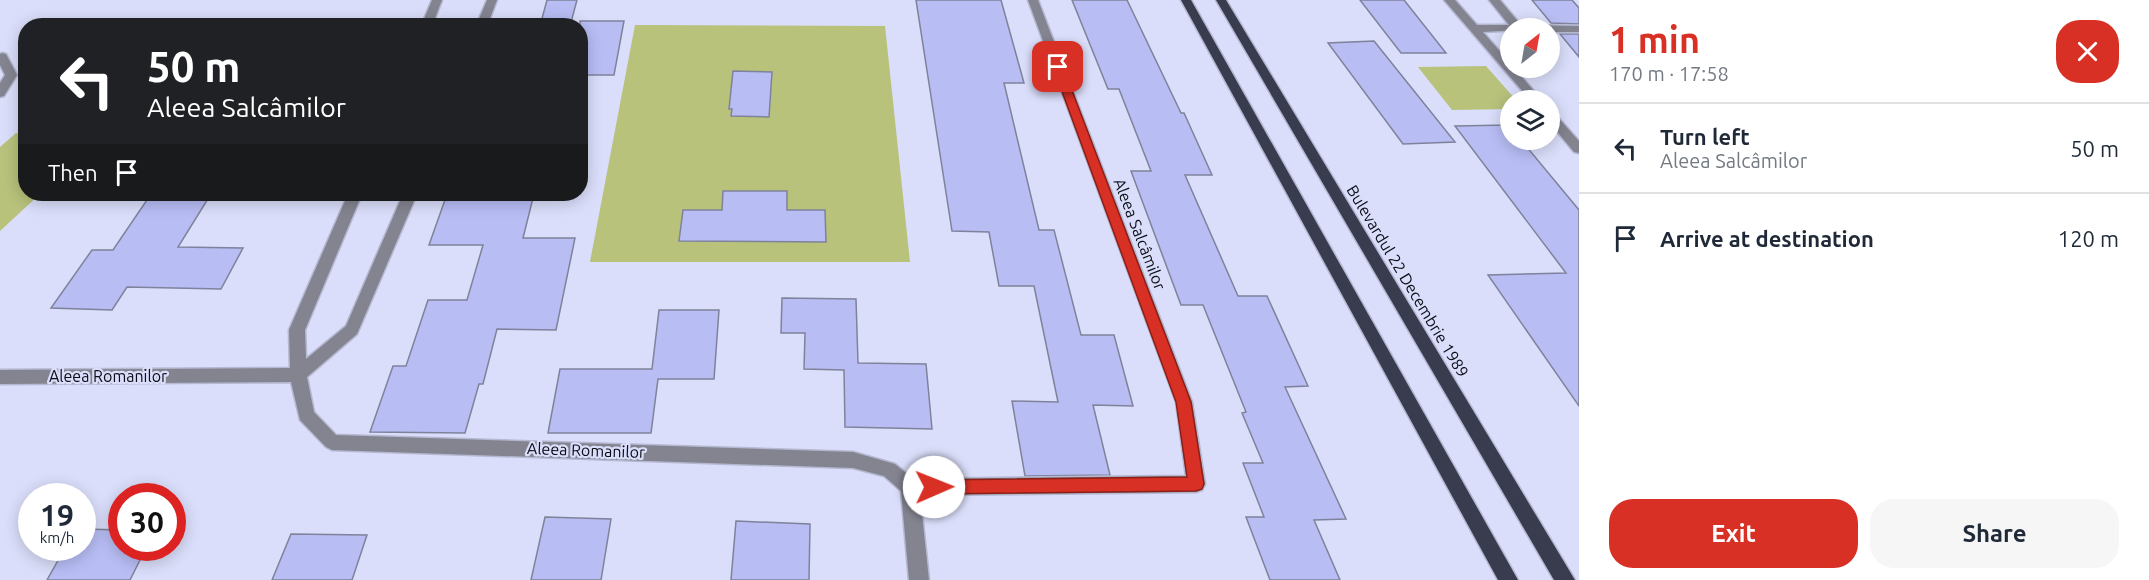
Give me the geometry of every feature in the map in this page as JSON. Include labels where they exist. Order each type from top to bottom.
[{"type":"main road","points":[[1186,0],[1508,580]]},
{"type":"main road","name":"Bulevardul 22 Decembrie 1989","points":[[1221,0],[1565,580]]},
{"type":"street","points":[[429,18],[437,0]]},
{"type":"street","points":[[484,18],[492,0]]},
{"type":"street","name":"Aleea Salcâmilor","points":[[910,487],[1196,484],[1184,402],[1033,0]]},
{"type":"street","points":[[1449,0],[1527,90]]},
{"type":"street","points":[[1494,0],[1509,18]]},
{"type":"street","points":[[1472,28],[1500,28]]},
{"type":"street","points":[[1560,29],[1579,29]]},
{"type":"street","points":[[0,93],[11,75],[2,57]]},
{"type":"street","points":[[1560,127],[1579,149]]},
{"type":"street","name":"Aleea Romanilor","points":[[352,201],[297,330],[298,375],[306,415],[332,442],[853,460],[889,470],[910,487]]},
{"type":"street","points":[[298,375],[352,330],[407,201]]},
{"type":"street","name":"Aleea Romanilor","points":[[0,377],[298,375]]},
{"type":"street","points":[[910,487],[919,580]]},
{"type":"green space","points":[[635,25],[885,26],[910,262],[590,262]]},
{"type":"green space","points":[[1486,66],[1507,90],[1500,90],[1500,109],[1452,110],[1418,67]]},
{"type":"green space","points":[[18,133],[18,201],[32,201],[0,231],[0,147]]},
{"type":"building","points":[[547,0],[577,0],[572,18],[542,18]]},
{"type":"building","points":[[916,0],[1001,0],[1024,83],[1004,83],[1039,230],[1054,230],[1081,335],[1114,335],[1133,406],[1093,405],[1110,475],[1025,476],[1012,401],[1058,402],[1034,286],[999,286],[989,232],[952,231]]},
{"type":"building","points":[[1072,0],[1127,0],[1181,113],[1184,113],[1212,175],[1185,175],[1238,296],[1267,296],[1308,386],[1285,387],[1346,519],[1314,520],[1340,580],[1270,580],[1246,517],[1264,517],[1243,463],[1263,463],[1242,413],[1246,412],[1203,305],[1181,305],[1131,171],[1151,171],[1119,89],[1108,89]]},
{"type":"building","points":[[1360,0],[1404,0],[1446,53],[1401,53]]},
{"type":"building","points":[[1532,0],[1572,0],[1579,8],[1579,24],[1560,23],[1560,18],[1547,18]]},
{"type":"building","points":[[588,21],[624,21],[614,75],[588,75]]},
{"type":"building","points":[[1560,34],[1579,34],[1579,57]]},
{"type":"building","points":[[1374,41],[1455,142],[1403,144],[1328,43]]},
{"type":"building","points":[[733,71],[772,72],[769,117],[731,116],[732,109],[729,109]]},
{"type":"building","points":[[1500,125],[1500,150],[1529,150],[1579,210],[1579,406],[1488,275],[1566,273],[1455,126]]},
{"type":"building","points":[[723,191],[787,191],[787,210],[825,210],[826,242],[679,241],[683,210],[722,210]]},
{"type":"building","points":[[146,201],[207,201],[178,247],[243,248],[221,289],[127,287],[112,310],[51,308],[92,250],[113,250]]},
{"type":"building","points":[[445,201],[532,201],[523,238],[575,238],[556,330],[497,329],[483,384],[479,384],[465,433],[370,432],[393,366],[406,366],[428,300],[467,300],[483,245],[429,245]]},
{"type":"building","points":[[782,298],[856,299],[858,363],[926,364],[932,429],[845,427],[844,370],[804,369],[805,333],[781,333]]},
{"type":"building","points":[[659,310],[719,310],[714,379],[658,379],[651,433],[548,433],[560,369],[652,369]]},
{"type":"building","points":[[545,517],[611,519],[601,580],[531,580]]},
{"type":"building","points":[[736,521],[810,524],[809,580],[731,580]]},
{"type":"building","points":[[96,529],[108,530],[108,561],[140,561],[130,580],[47,580],[58,561],[96,561]]},
{"type":"building","points":[[291,534],[367,535],[352,580],[272,580]]},
{"type":"route","points":[[934,487],[1196,484],[1184,402],[1058,67]]}]
